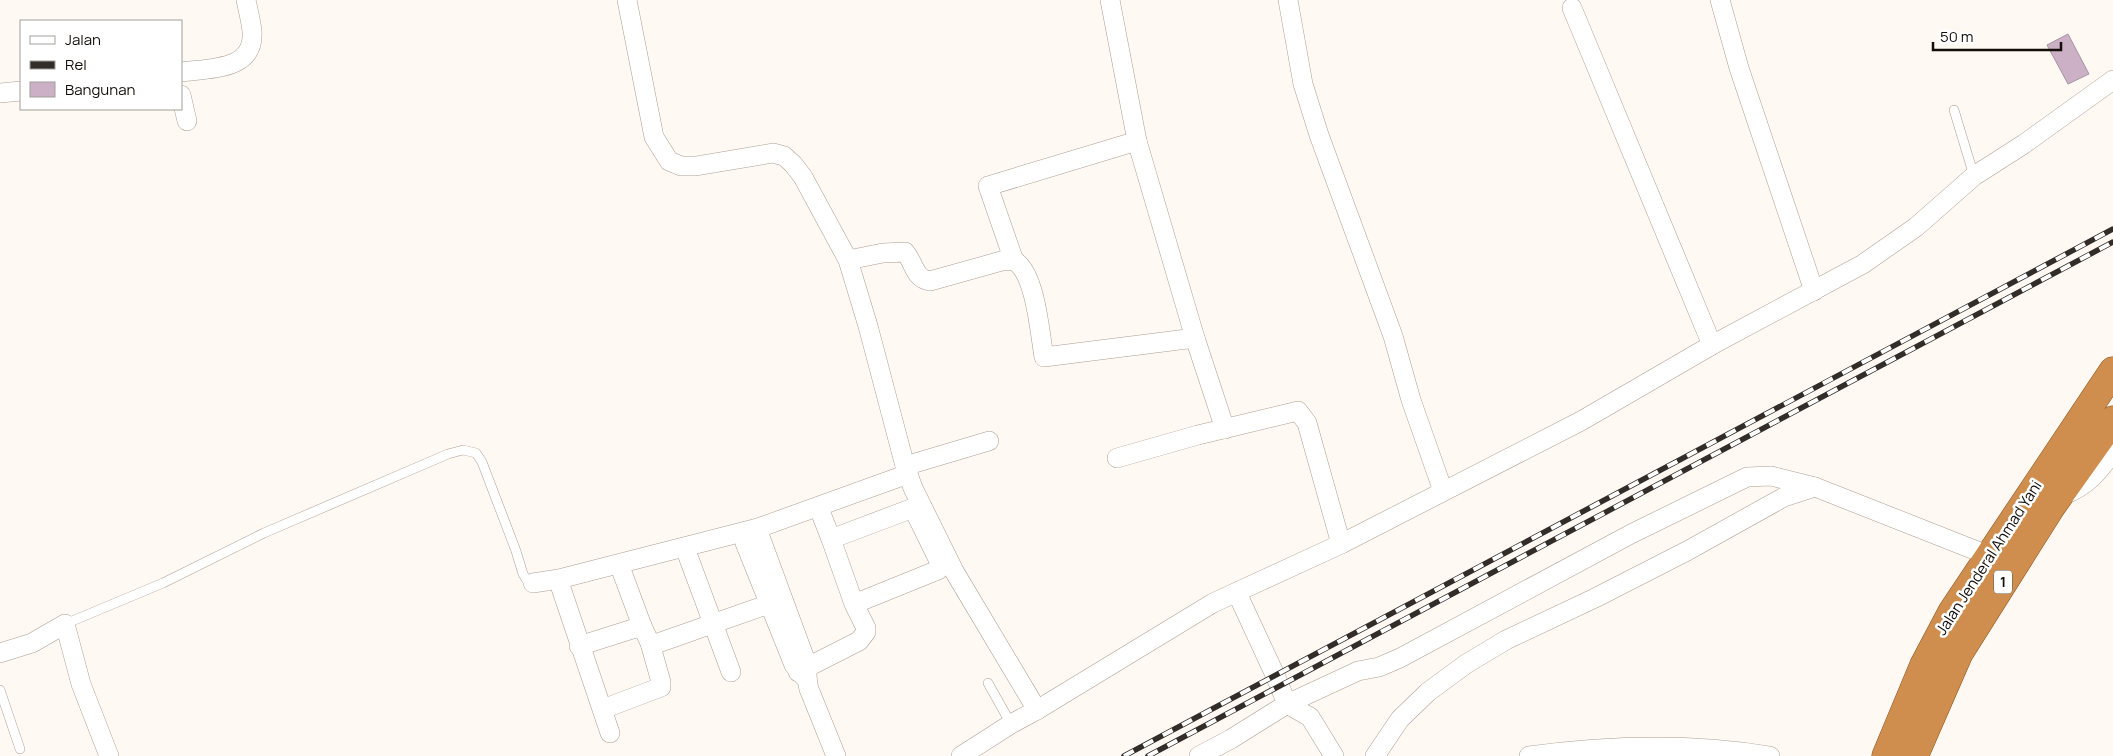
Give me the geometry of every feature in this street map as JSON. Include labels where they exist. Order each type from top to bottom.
[{"type":"highway","name":"Jalan Jenderal Ahmad Yani","points":[[2047,499],[2113,371]]},
{"type":"highway","name":"1","points":[[1914,756],[2001,560],[2047,499],[2113,420]]},
{"type":"highway","name":"Jalan Jenderal Ahmad Yani","points":[[1886,756],[1936,640],[2001,560]]},
{"type":"street","points":[[182,72],[226,66],[240,61],[246,56],[252,33],[246,0]]},
{"type":"street","points":[[627,0],[654,137],[669,161],[681,166],[696,166],[773,153],[784,156],[794,164],[803,177],[848,260],[868,326],[906,470],[954,572],[1036,710]]},
{"type":"street","points":[[1110,0],[1137,141],[1195,338],[1225,429]]},
{"type":"street","points":[[1288,0],[1303,84],[1319,135],[1393,336],[1411,400],[1443,491]]},
{"type":"street","points":[[1720,0],[1740,68],[1814,290]]},
{"type":"street","points":[[1572,8],[1712,345]]},
{"type":"street","points":[[961,756],[1213,603],[1341,544],[1581,421],[1712,345],[1863,264],[1916,227],[1974,176],[2024,144],[2113,80]]},
{"type":"street","points":[[0,93],[20,91]]},
{"type":"street","points":[[182,99],[187,121]]},
{"type":"street","points":[[1014,261],[988,186],[1137,141]]},
{"type":"street","points":[[848,260],[883,253],[905,252],[911,259],[919,277],[930,281],[1005,260],[1014,261],[1018,263],[1028,281],[1036,303],[1044,357],[1195,338]]},
{"type":"street","points":[[1117,458],[1298,411],[1307,423],[1341,544]]},
{"type":"street","points":[[533,583],[589,571],[758,528],[906,470],[989,442]]},
{"type":"street","points":[[2047,499],[2078,486],[2087,479],[2113,448]]},
{"type":"street","points":[[1199,756],[1287,704],[1358,671],[1379,667],[1400,658],[1631,534],[1747,478],[1771,476],[1816,487],[2001,560]]},
{"type":"street","points":[[1375,756],[1400,719],[1428,692],[1466,664],[1506,640],[1596,598],[1784,498],[1816,487]]},
{"type":"street","points":[[831,539],[913,508],[940,563],[936,571],[854,604]]},
{"type":"street","points":[[804,673],[859,641],[864,636],[866,628],[854,604],[822,516]]},
{"type":"street","points":[[688,556],[731,672]]},
{"type":"street","points":[[602,709],[661,687],[650,643],[622,572]]},
{"type":"street","points":[[561,588],[579,646],[610,733]]},
{"type":"street","points":[[1237,593],[1287,704],[1310,717],[1334,756]]},
{"type":"street","points":[[650,643],[658,643],[714,624],[774,600],[836,756]]},
{"type":"street","points":[[0,654],[32,642],[64,624],[81,684],[109,756]]},
{"type":"street","points":[[579,646],[642,626]]},
{"type":"street","points":[[1529,756],[1640,746],[1714,750],[1770,756]]},
{"type":"lane","points":[[1954,110],[1974,176]]},
{"type":"lane","points":[[64,624],[163,583],[264,533],[439,458],[463,450],[476,454],[482,462],[523,574],[526,579],[533,583]]},
{"type":"lane","points":[[988,683],[1011,724]]},
{"type":"lane","points":[[0,690],[20,750]]},
{"type":"building","points":[[2068,34],[2089,74],[2068,84],[2047,45]]},
{"type":"railway","points":[[1124,756],[2113,229]]},
{"type":"railway","points":[[1148,756],[2113,242]]}]
